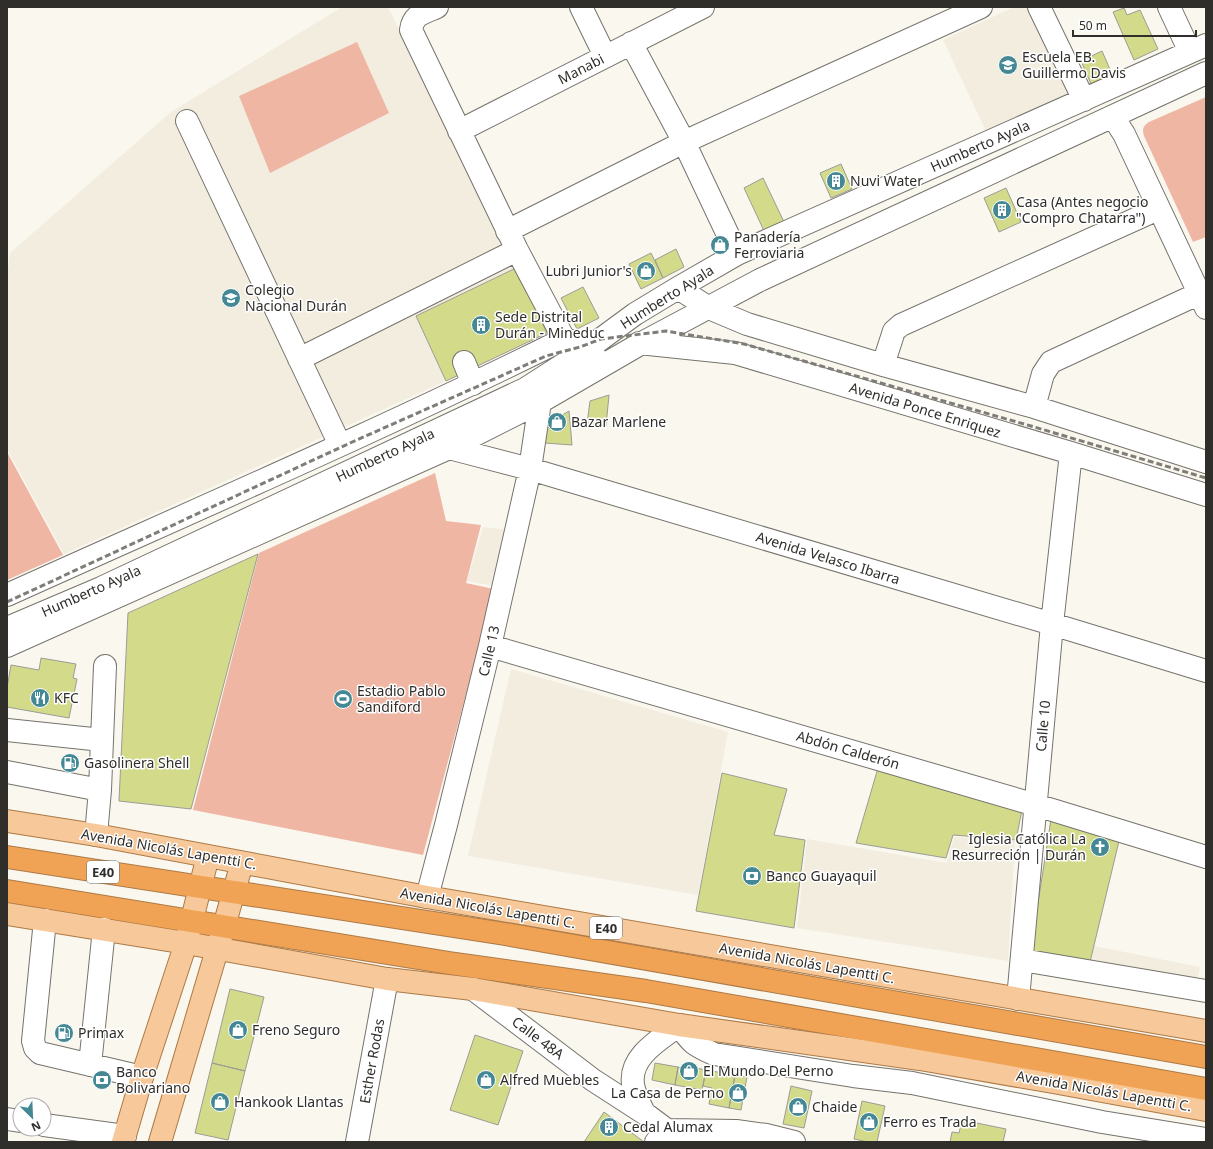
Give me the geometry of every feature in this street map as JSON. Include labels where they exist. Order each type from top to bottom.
[{"type":"highway","name":"Avenida Nicolás Lapentti C.","points":[[7,857],[512,935],[1206,1057]]},
{"type":"highway","name":"Avenida Nicolás Lapentti C.","points":[[7,892],[449,963],[646,991],[987,1061],[1206,1089]]},
{"type":"main road","name":"Avenida Nicolás Lapentti C.","points":[[7,821],[96,835],[427,897],[1206,1032]]},
{"type":"main road","points":[[124,1139],[142,1077],[186,943],[208,856]]},
{"type":"main road","points":[[160,1142],[218,949],[242,863]]},
{"type":"main road","name":"Avenida Nicolás Lapentti C.","points":[[7,914],[186,943],[387,979],[473,989],[680,1025],[920,1059],[987,1061],[1206,1110]]},
{"type":"street","points":[[437,7],[415,18],[412,23],[411,30],[517,250],[564,339]]},
{"type":"street","points":[[580,7],[605,56]]},
{"type":"street","name":"Manabi","points":[[459,131],[703,7]]},
{"type":"street","points":[[508,231],[684,142],[981,7]]},
{"type":"street","points":[[1039,7],[1084,100]]},
{"type":"street","points":[[1169,7],[1198,48]]},
{"type":"street","points":[[632,43],[684,142],[737,254]]},
{"type":"street","name":"Humberto Ayala","points":[[7,628],[101,588],[525,389],[586,350],[635,314],[737,254],[1198,48]]},
{"type":"street","name":"Humberto Ayala","points":[[7,646],[449,448],[540,402],[640,344],[760,280],[1206,73]]},
{"type":"street","points":[[1034,407],[1043,374],[1051,362],[1203,301],[1158,209],[1124,134],[1113,117]]},
{"type":"street","points":[[188,121],[340,445]]},
{"type":"street","points":[[883,365],[894,332],[901,325],[1158,209]]},
{"type":"street","points":[[299,358],[517,250]]},
{"type":"street","points":[[678,288],[709,308],[747,324],[883,365],[1034,407],[1206,462]]},
{"type":"street","points":[[617,328],[626,336],[640,344]]},
{"type":"street","points":[[7,595],[473,384],[564,339],[571,341],[586,350],[604,364]]},
{"type":"street","name":"Avenida Ponce Enriquez","points":[[640,344],[735,353],[1071,453],[1206,495]]},
{"type":"street","points":[[464,362],[473,384]]},
{"type":"street","name":"Calle 13","points":[[427,897],[490,646],[530,469],[540,402]]},
{"type":"street","name":"Avenida Velasco Ibarra","points":[[449,448],[530,469],[1052,624],[1206,672]]},
{"type":"street","name":"Calle 10","points":[[1018,999],[1052,624],[1071,453]]},
{"type":"street","name":"Abdón Calderón","points":[[490,646],[1036,805],[1206,857]]},
{"type":"street","points":[[96,835],[100,790],[105,666]]},
{"type":"street","points":[[7,730],[102,740]]},
{"type":"street","points":[[7,772],[100,790]]},
{"type":"street","points":[[45,920],[33,1041],[35,1048],[40,1053],[142,1077]]},
{"type":"street","points":[[90,1065],[104,930]]},
{"type":"street","points":[[1022,960],[1206,991]]},
{"type":"street","name":"Esther Rodas","points":[[357,1142],[387,979]]},
{"type":"street","name":"Calle 48A","points":[[473,989],[592,1080],[644,1113],[669,1138]]},
{"type":"street","points":[[680,1025],[688,1040],[699,1048],[714,1054],[853,1076],[912,1083],[1102,1122],[1206,1139]]},
{"type":"street","name":"Calle 48A","points":[[644,1113],[632,1083],[635,1067],[641,1056],[680,1025]]},
{"type":"street","points":[[52,1126],[124,1139]]},
{"type":"street","points":[[669,1138],[736,1131],[766,1135],[794,1142]]},
{"type":"shaded area","name":"Colegio Nacional Durán","points":[[342,7],[388,7],[516,268],[416,316],[446,381],[64,554],[7,449],[7,279],[10,253],[171,112]]},
{"type":"shaded area","name":"Escuela EB. Guillermo Davis","points":[[1014,7],[1033,7],[1073,91],[986,131],[943,40]]},
{"type":"shaded area","points":[[357,42],[389,113],[270,173],[239,96]]},
{"type":"shaded area","points":[[1206,97],[1206,237],[1193,242],[1144,136],[1143,130],[1144,126],[1149,122]]},
{"type":"shaded area","points":[[7,452],[63,555],[7,580]]},
{"type":"shaded area","name":"Estadio Pablo Sandiford","points":[[435,473],[446,521],[481,525],[466,583],[494,589],[423,855],[193,810],[259,553]]},
{"type":"shaded area","points":[[483,527],[509,530],[494,586],[467,581]]},
{"type":"shaded area","points":[[511,669],[728,732],[698,895],[468,856]]},
{"type":"shaded area","points":[[954,837],[1015,841],[1008,961],[797,928],[807,839],[947,863]]},
{"type":"shaded area","points":[[1094,946],[1200,967],[1196,986],[1090,961]]},
{"type":"building","points":[[1124,8],[1127,15],[1140,10],[1158,49],[1134,60],[1113,12]]},
{"type":"building","points":[[1102,51],[1112,74],[1091,84],[1081,61]]},
{"type":"building","name":"Nuvi Water","points":[[841,164],[852,189],[831,198],[820,173]]},
{"type":"building","points":[[763,178],[785,224],[765,233],[744,188]]},
{"type":"building","name":"Casa (Antes negocio \"Compro Chatarra\")","points":[[1006,188],[1021,222],[999,232],[984,198]]},
{"type":"building","points":[[676,249],[684,267],[663,278],[655,260]]},
{"type":"building","name":"Lubri Junior's","points":[[651,253],[663,278],[641,289],[629,264]]},
{"type":"building","name":"Sede Distrital Durán - Mineduc","points":[[516,268],[547,333],[446,381],[416,316]]},
{"type":"building","points":[[583,287],[599,318],[577,329],[561,298]]},
{"type":"building","points":[[609,395],[606,426],[587,424],[590,401]]},
{"type":"building","points":[[569,411],[572,445],[545,443],[544,439],[546,428],[549,423]]},
{"type":"building","points":[[258,554],[191,809],[119,801],[128,613]]},
{"type":"building","name":"KFC","points":[[41,658],[76,664],[73,678],[77,679],[69,718],[7,707],[7,688],[11,665],[39,670]]},
{"type":"building","points":[[878,768],[1022,810],[1016,840],[953,835],[946,858],[856,843]]},
{"type":"building","name":"Banco Guayaquil","points":[[722,773],[787,789],[774,835],[805,840],[794,928],[696,911]]},
{"type":"building","points":[[1051,819],[1119,841],[1090,962],[1030,955]]},
{"type":"building","name":"Freno Seguro","points":[[230,989],[264,997],[245,1071],[212,1063]]},
{"type":"building","name":"Alfred Muebles","points":[[475,1035],[523,1051],[498,1125],[450,1110]]},
{"type":"building","name":"Hankook Llantas","points":[[212,1063],[245,1071],[228,1140],[195,1133]]},
{"type":"building","points":[[655,1063],[678,1067],[675,1085],[652,1080]]},
{"type":"building","points":[[686,1066],[706,1070],[702,1090],[675,1085],[678,1067],[686,1069]]},
{"type":"building","points":[[706,1070],[735,1075],[729,1108],[709,1104],[712,1088],[703,1086]]},
{"type":"building","name":"La Casa de Perno","points":[[735,1075],[747,1077],[741,1110],[729,1108]]},
{"type":"building","name":"Chaide","points":[[791,1086],[812,1091],[804,1128],[783,1124]]},
{"type":"building","name":"Ferro es Trada","points":[[862,1101],[885,1106],[877,1142],[854,1139]]},
{"type":"building","name":"Cedal Alumax","points":[[604,1112],[644,1142],[584,1142]]},
{"type":"building","points":[[962,1120],[1006,1129],[1003,1142],[950,1142],[952,1132],[959,1133]]},
{"type":"railway","points":[[7,602],[350,443],[546,356],[580,347],[601,339],[666,331],[744,344],[1206,478]]},
{"type":"place","name":"Escuela EB. Guillermo Davis","points":[[1008,65]]},
{"type":"place","name":"Nuvi Water","points":[[836,181]]},
{"type":"place","name":"Casa (Antes negocio \"Compro Chatarra\")","points":[[1002,210]]},
{"type":"place","name":"Panadería Ferroviaria","points":[[720,245]]},
{"type":"place","name":"Lubri Junior's","points":[[646,271]]},
{"type":"place","name":"Colegio Nacional Durán","points":[[231,298]]},
{"type":"place","name":"Sede Distrital Durán - Mineduc","points":[[481,325]]},
{"type":"place","name":"Bazar Marlene","points":[[557,422]]},
{"type":"place","name":"KFC","points":[[40,698]]},
{"type":"place","name":"Estadio Pablo Sandiford","points":[[343,699]]},
{"type":"place","name":"Gasolinera Shell","points":[[70,763]]},
{"type":"place","name":"Iglesia Católica La Resurreción | Durán","points":[[1100,847]]},
{"type":"place","name":"Banco Guayaquil","points":[[752,876]]},
{"type":"place","name":"Freno Seguro","points":[[238,1030]]},
{"type":"place","name":"Primax","points":[[64,1033]]},
{"type":"place","name":"El Mundo Del Perno","points":[[689,1071]]},
{"type":"place","name":"Banco Bolivariano","points":[[102,1080]]},
{"type":"place","name":"Alfred Muebles","points":[[486,1080]]},
{"type":"place","name":"La Casa de Perno","points":[[738,1093]]},
{"type":"place","name":"Hankook Llantas","points":[[220,1102]]},
{"type":"place","name":"Chaide","points":[[798,1107]]},
{"type":"place","name":"Ferro es Trada","points":[[869,1122]]},
{"type":"place","name":"Cedal Alumax","points":[[609,1127]]}]
